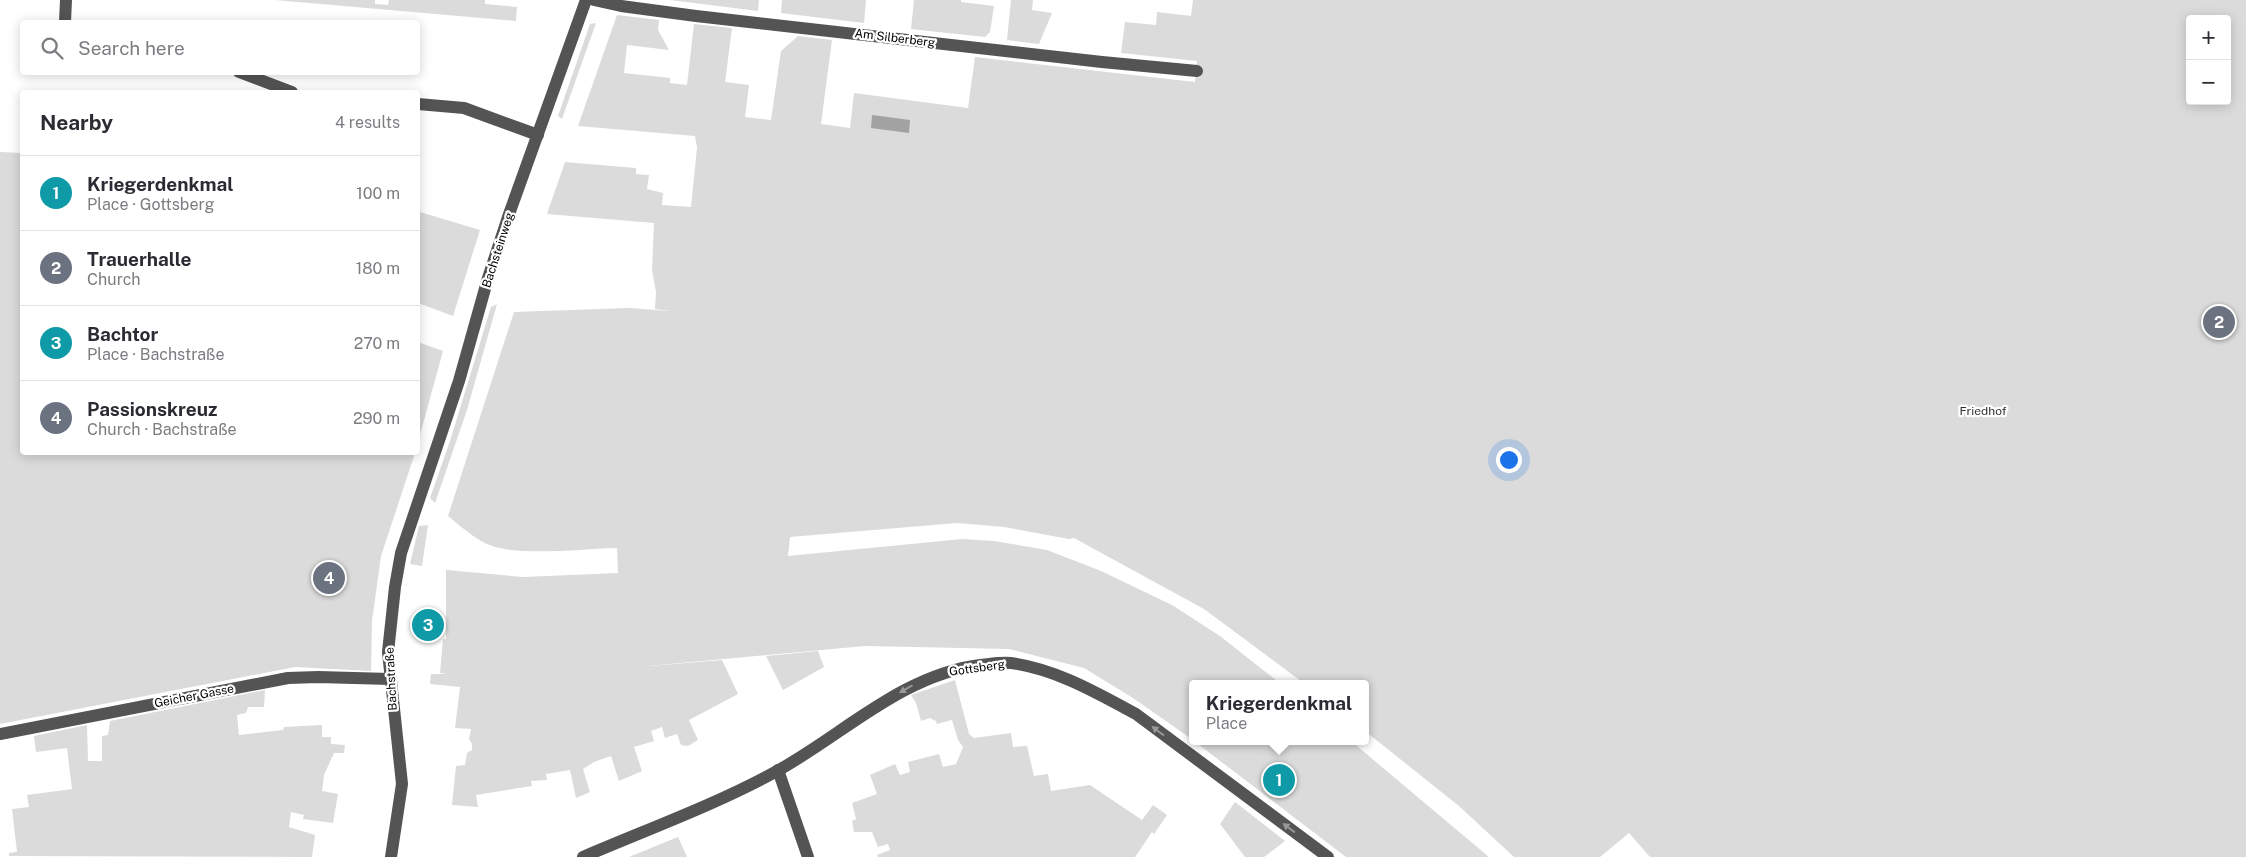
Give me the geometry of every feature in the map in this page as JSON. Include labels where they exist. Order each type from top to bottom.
[{"type":"street","points":[[64,20],[66,0]]},
{"type":"street","name":"Bachsteinweg","points":[[416,502],[459,381],[494,261],[586,0]]},
{"type":"street","name":"Am Silberberg","points":[[594,0],[621,6],[696,16],[1197,71]]},
{"type":"street","points":[[247,75],[287,90]]},
{"type":"street","points":[[420,104],[464,108],[538,135]]},
{"type":"street","name":"Bachstraße","points":[[391,857],[402,784],[388,652],[395,587],[401,553],[416,502]]},
{"type":"street","name":"Gottsberg","points":[[583,857],[730,794],[778,770],[910,687],[951,670],[1008,663],[1062,677],[1136,714],[1328,857]]},
{"type":"street","name":"Geicher Gasse","points":[[0,734],[288,678],[390,679]]},
{"type":"street","points":[[778,770],[808,857]]},
{"type":"green space","points":[[275,0],[375,0],[375,4],[388,5],[389,0],[485,0],[485,4],[517,7],[516,21]]},
{"type":"green space","points":[[670,0],[759,0],[758,11]]},
{"type":"green space","points":[[782,0],[866,0],[864,23],[781,13]]},
{"type":"green space","points":[[914,0],[961,0],[961,2],[994,6],[990,32],[985,37],[911,29]]},
{"type":"green space","points":[[1011,0],[1033,0],[1032,10],[1052,13],[1039,44],[1007,40]]},
{"type":"green space","name":"Friedhof","points":[[1193,0],[2246,0],[2246,857],[1650,857],[1629,833],[1600,857],[1514,857],[1459,806],[1369,734],[1369,680],[1300,680],[1204,609],[1074,538],[1069,539],[1004,527],[957,523],[790,537],[788,556],[962,539],[994,541],[1047,550],[1101,571],[1172,605],[1220,636],[1276,680],[1189,680],[1189,737],[1133,698],[1084,668],[1009,649],[865,646],[638,667],[722,660],[738,694],[689,720],[698,740],[688,746],[681,745],[677,734],[665,738],[662,727],[651,731],[654,741],[634,747],[642,771],[619,781],[611,756],[594,762],[583,769],[590,792],[576,798],[570,770],[546,774],[547,780],[531,781],[532,786],[476,795],[478,807],[452,805],[456,766],[465,765],[467,753],[472,750],[472,744],[469,739],[471,729],[455,728],[460,687],[430,684],[431,674],[447,674],[440,673],[443,639],[446,639],[446,570],[523,577],[618,573],[617,548],[527,551],[500,548],[479,540],[448,516],[514,312],[629,308],[670,311],[655,309],[656,292],[652,270],[654,223],[547,214],[565,162],[636,168],[636,174],[649,175],[647,189],[663,193],[662,205],[691,207],[697,148],[695,136],[578,126],[617,15],[659,20],[658,30],[669,50],[627,45],[624,73],[670,78],[670,83],[687,85],[694,24],[732,28],[725,82],[749,85],[745,117],[771,120],[781,51],[798,36],[832,40],[821,124],[850,128],[854,93],[968,108],[975,57],[1195,82],[1197,61],[1121,53],[1125,22],[1156,25],[1157,12],[1191,16]]},
{"type":"green space","points":[[596,23],[562,119],[558,116],[590,24]]},
{"type":"green space","points":[[0,152],[20,153],[20,455],[414,455],[381,556],[372,621],[371,671],[295,667],[0,724]]},
{"type":"green space","points":[[420,212],[480,230],[453,316],[420,304]]},
{"type":"green space","points":[[497,304],[467,410],[435,503],[430,498],[450,441],[491,307]]},
{"type":"green space","points":[[420,343],[443,351],[420,435]]},
{"type":"green space","points":[[428,525],[422,566],[410,564],[419,526]]},
{"type":"green space","points":[[818,651],[824,667],[783,690],[766,656]]},
{"type":"green space","points":[[955,680],[969,734],[974,738],[1011,733],[1013,747],[1027,746],[1034,776],[1048,774],[1051,791],[1090,785],[1142,820],[1153,805],[1167,815],[1154,834],[1152,832],[1135,857],[878,857],[877,855],[890,850],[888,844],[878,847],[872,832],[854,832],[852,821],[856,819],[852,803],[877,794],[870,775],[895,764],[900,775],[910,772],[908,762],[939,754],[943,767],[956,764],[963,747],[958,740],[952,720],[937,724],[936,721],[930,718],[921,721],[916,703],[911,695]]},
{"type":"green space","points":[[265,690],[264,707],[248,707],[246,713],[237,715],[239,735],[283,730],[284,727],[322,725],[322,737],[331,737],[331,744],[345,745],[344,753],[334,753],[324,775],[322,791],[338,794],[333,823],[303,819],[304,815],[291,812],[289,827],[315,835],[312,857],[9,856],[9,853],[17,852],[12,809],[29,807],[27,795],[72,789],[67,748],[36,752],[34,736],[87,725],[88,761],[102,761],[102,736],[108,735],[110,721]]},
{"type":"green space","points":[[1199,745],[1356,745],[1489,857],[1346,857]]},
{"type":"green space","points":[[1235,802],[1285,841],[1264,857],[1245,857],[1220,824]]},
{"type":"green space","points":[[678,837],[687,857],[629,857]]},
{"type":"shaded area","points":[[872,115],[910,120],[909,133],[871,128]]},
{"type":"place","name":"Trauerhalle","points":[[2219,322]]},
{"type":"place","name":"Passionskreuz","points":[[329,578]]},
{"type":"place","name":"Bachtor","points":[[428,625]]},
{"type":"place","name":"Kriegerdenkmal","points":[[1279,780]]}]
